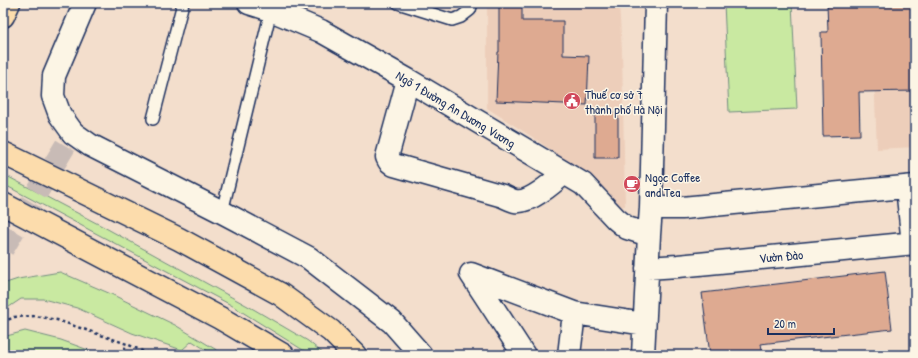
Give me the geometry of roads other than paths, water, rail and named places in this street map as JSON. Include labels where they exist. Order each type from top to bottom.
[{"type":"main road","points":[[3,16],[9,3]]},
{"type":"main road","points":[[3,153],[179,239],[280,294],[331,331],[355,355]]},
{"type":"main road","points":[[3,204],[213,314],[282,355]]},
{"type":"street","points":[[85,3],[54,76],[53,96],[60,115],[73,133],[90,145],[309,258],[392,322],[421,355]]},
{"type":"street","name":"Ngõ 1 Đường An Dương Vương","points":[[249,3],[271,10],[321,31],[408,80],[583,184],[616,219],[627,228],[648,235]]},
{"type":"street","points":[[643,355],[648,235],[651,208],[656,3]]},
{"type":"street","points":[[408,80],[386,157],[394,165],[503,196],[516,202],[530,198],[544,190],[564,173]]},
{"type":"street","points":[[651,208],[682,208],[911,186],[914,244]]},
{"type":"street","name":"Vườn Đào","points":[[647,268],[914,244]]},
{"type":"street","points":[[524,355],[471,274],[574,313],[644,324]]},
{"type":"street","points":[[569,355],[574,313]]},
{"type":"lane","points":[[153,119],[183,3]]},
{"type":"lane","points":[[398,3],[452,20],[461,17],[470,10],[472,3]]},
{"type":"lane","points":[[222,212],[271,10]]},
{"type":"tunnel","points":[[3,249],[73,133]]},
{"type":"place","name":"Thuế cơ sở 7 thành phố Hà Nội","points":[[572,101]]},
{"type":"place","name":"Ngọc Coffee and Tea","points":[[632,184]]}]
